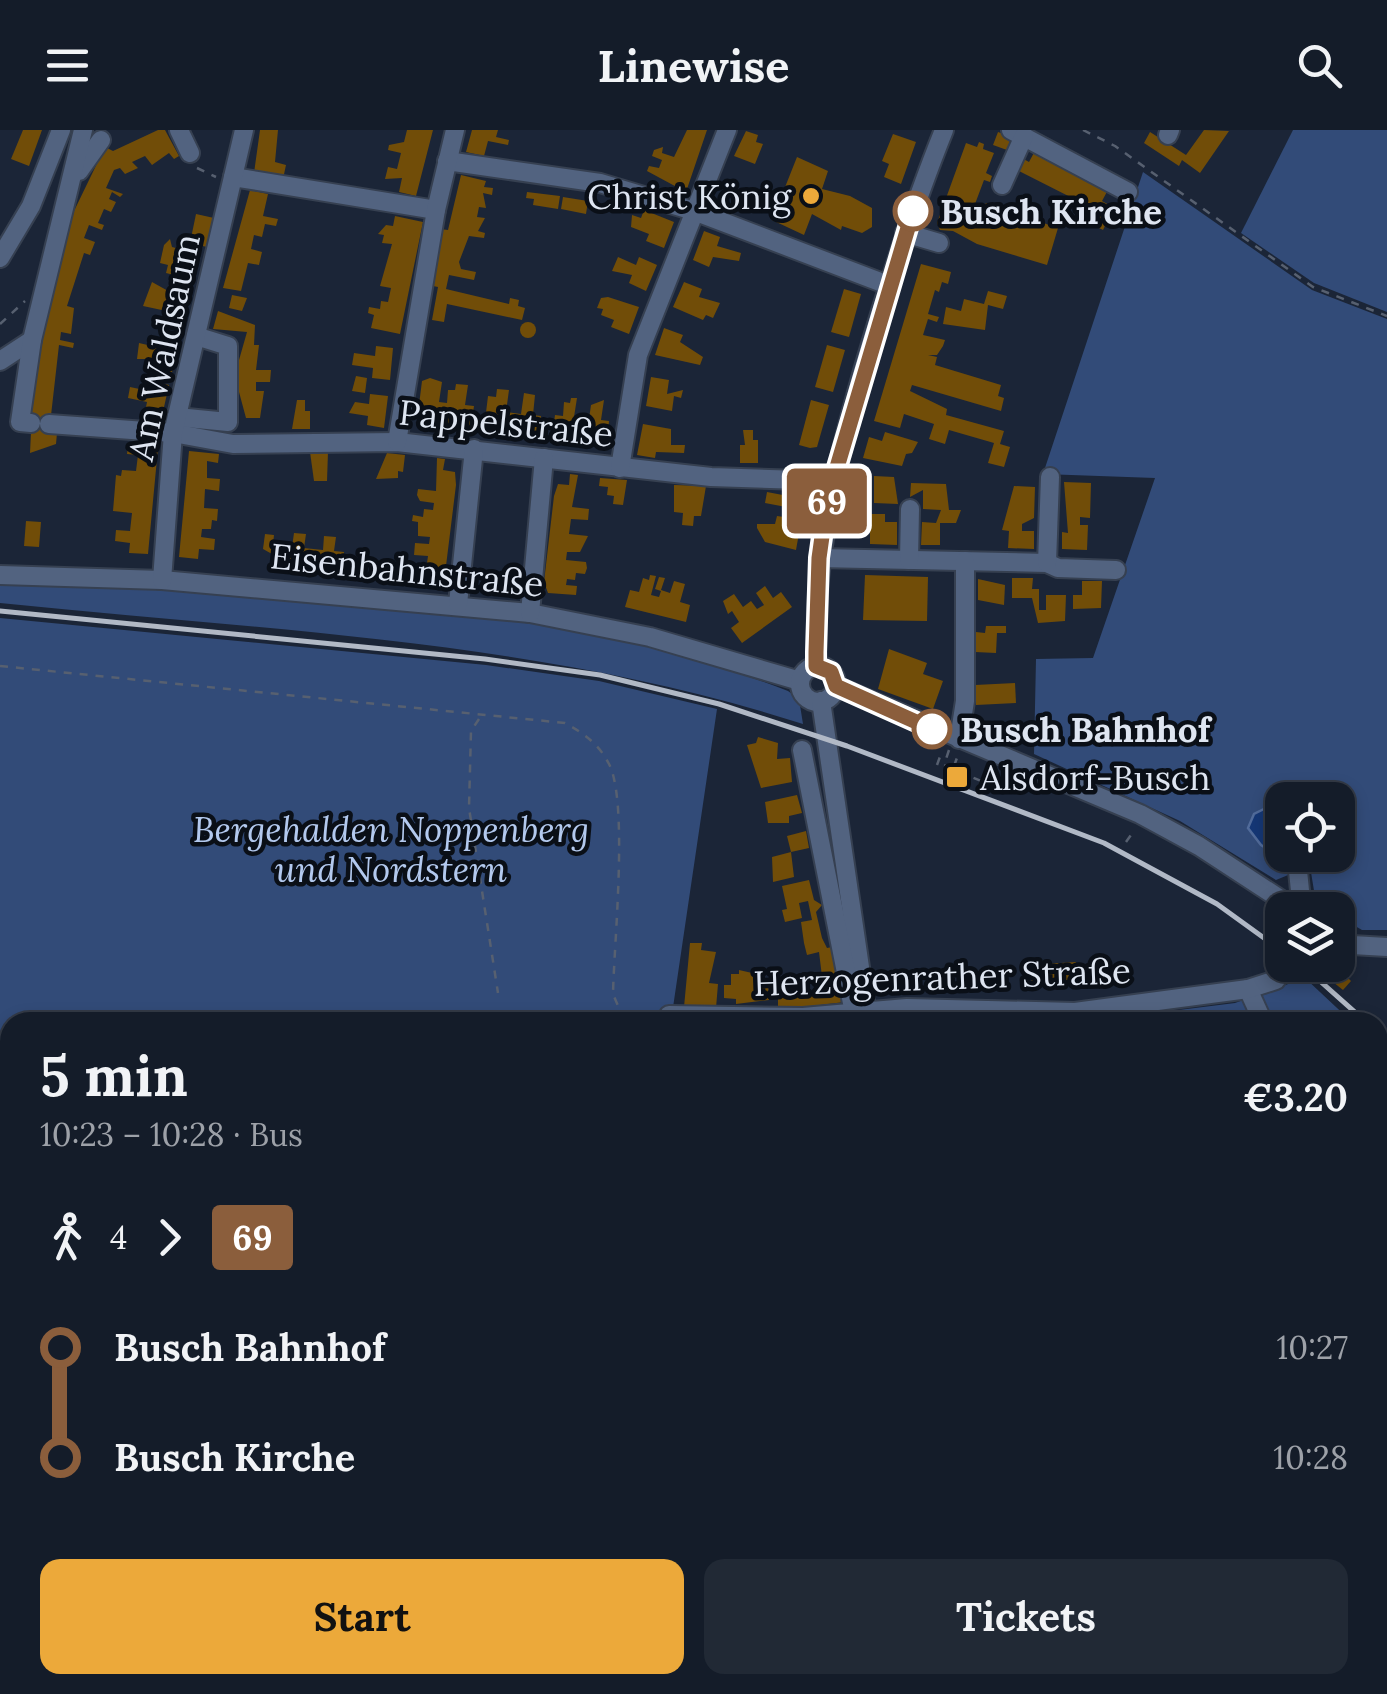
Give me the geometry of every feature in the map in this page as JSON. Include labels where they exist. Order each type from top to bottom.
[{"type":"street","points":[[0,258],[31,206],[62,130]]},
{"type":"street","points":[[76,176],[108,135],[83,130],[76,176],[32,340],[20,422],[228,422],[228,346],[196,336]]},
{"type":"street","points":[[179,130],[190,153]]},
{"type":"street","name":"Am Waldsaum","points":[[162,580],[175,425],[244,130]]},
{"type":"street","points":[[396,442],[436,210],[455,130]]},
{"type":"street","points":[[620,468],[638,355],[727,130]]},
{"type":"street","points":[[816,666],[819,558],[832,481],[888,285],[944,130]]},
{"type":"street","points":[[1002,185],[1017,133],[1128,192]]},
{"type":"street","points":[[447,161],[600,183],[694,211],[888,285]]},
{"type":"street","points":[[233,176],[436,210]]},
{"type":"street","points":[[905,233],[939,244]]},
{"type":"street","points":[[0,361],[32,340]]},
{"type":"street","name":"Pappelstraße","points":[[175,425],[233,444],[396,442],[620,468],[832,481]]},
{"type":"street","points":[[458,604],[474,449]]},
{"type":"street","points":[[530,613],[544,458]]},
{"type":"street","points":[[1048,563],[1050,476]]},
{"type":"street","points":[[909,560],[910,509]]},
{"type":"street","points":[[819,558],[1048,563],[1058,568],[1116,570]]},
{"type":"street","points":[[954,745],[965,701],[965,562]]},
{"type":"street","name":"Eisenbahnstraße","points":[[0,575],[162,580],[530,613],[650,637],[800,681]]},
{"type":"street","points":[[821,702],[805,697],[800,681],[805,670],[816,666],[831,672],[836,686],[954,745],[1140,814],[1272,892]]},
{"type":"street","points":[[821,702],[836,686]]},
{"type":"street","points":[[821,702],[861,1012]]},
{"type":"street","points":[[802,750],[861,1012]]},
{"type":"street","points":[[1355,945],[1387,947]]},
{"type":"street","name":"Herzogenrather Straße","points":[[884,1012],[907,1008],[1075,1012],[1248,989],[1270,982]]},
{"type":"street","points":[[1248,989],[1258,1012]]},
{"type":"path","points":[[1083,130],[1116,146],[1313,287],[1387,316]]},
{"type":"path","points":[[190,153],[197,168],[209,177],[233,176]]},
{"type":"path","points":[[0,666],[566,724],[591,738],[610,766],[619,798],[613,994],[621,1012]]},
{"type":"path","points":[[480,718],[471,731],[469,808],[498,993]]},
{"type":"path","points":[[937,765],[954,745]]},
{"type":"path","points":[[954,745],[954,766]]},
{"type":"path","points":[[954,745],[944,765],[982,781]]},
{"type":"path","points":[[1126,842],[1138,824]]},
{"type":"green space","points":[[1293,130],[1387,130],[1387,312],[1314,283],[1241,233]]},
{"type":"green space","points":[[1143,172],[1312,290],[1387,319],[1387,930],[1362,930],[1355,926],[1355,892],[1314,892],[1311,872],[1355,872],[1355,782],[1265,782],[1265,872],[1295,872],[1276,880],[1180,821],[1034,754],[1036,659],[1093,658],[1155,478],[1043,474]]},
{"type":"green space","points":[[0,581],[300,595],[499,616],[597,634],[693,659],[788,691],[799,699],[803,724],[705,696],[506,656],[304,631],[0,603]]},
{"type":"green space","name":"Bergehalden Noppenberg und Nordstern","points":[[0,618],[486,665],[599,681],[717,709],[672,1012],[0,1012]]},
{"type":"green space","points":[[1294,982],[1309,982],[1341,1012],[1163,1012],[1235,1003]]},
{"type":"shaded area","points":[[1265,808],[1265,847],[1248,828],[1254,814]]},
{"type":"building","points":[[23,130],[42,130],[29,166],[11,159]]},
{"type":"building","points":[[165,130],[179,156],[174,159],[169,153],[152,165],[145,156],[132,162],[138,168],[125,174],[120,168],[114,170],[106,188],[123,194],[120,197],[112,192],[109,199],[116,202],[111,212],[104,209],[98,223],[104,225],[102,230],[89,225],[84,238],[95,242],[90,255],[84,253],[67,306],[74,308],[71,334],[61,332],[60,340],[74,343],[73,348],[59,345],[49,433],[57,433],[56,444],[30,453],[33,390],[42,334],[74,211],[105,147],[113,151]]},
{"type":"building","points":[[260,130],[278,130],[275,162],[286,165],[283,179],[254,173]]},
{"type":"building","points":[[407,130],[433,130],[416,196],[399,192],[402,178],[385,179],[388,167],[397,169],[401,153],[388,150],[389,145],[404,142]]},
{"type":"building","points":[[472,130],[498,130],[496,137],[509,140],[508,145],[488,141],[484,156],[466,152]]},
{"type":"building","points":[[687,130],[707,130],[686,192],[647,171],[649,166],[659,168],[662,160],[652,156],[654,150],[663,147],[662,153],[674,157]]},
{"type":"building","points":[[1204,130],[1229,131],[1200,173],[1182,160],[1179,166],[1144,143],[1150,132],[1186,155]]},
{"type":"building","points":[[746,131],[758,135],[756,142],[763,144],[755,164],[734,156]]},
{"type":"building","points":[[998,132],[1012,137],[1007,150],[993,145]]},
{"type":"building","points":[[893,134],[916,142],[901,184],[884,177],[889,164],[882,161]]},
{"type":"building","points":[[979,142],[984,144],[983,149],[994,153],[986,173],[992,176],[990,182],[984,180],[975,204],[984,207],[986,203],[1058,228],[1047,265],[977,244],[953,231],[940,230],[937,223],[966,143],[977,147]]},
{"type":"building","points":[[1036,149],[1109,188],[1102,201],[1121,212],[1113,225],[1107,222],[1103,230],[1089,223],[1096,210],[1015,169],[1020,157],[1029,162]]},
{"type":"building","name":"Christ König","points":[[797,157],[828,171],[822,189],[850,196],[872,208],[872,227],[862,233],[842,226],[841,230],[812,214],[804,235],[772,220]]},
{"type":"building","points":[[461,175],[486,181],[484,187],[493,188],[492,195],[483,193],[486,208],[479,207],[477,217],[485,218],[478,231],[485,233],[484,238],[469,236],[459,262],[461,269],[476,272],[474,280],[449,275],[446,289],[509,304],[510,298],[519,300],[518,306],[525,308],[522,320],[447,304],[444,322],[432,320],[438,287],[428,285],[440,229],[448,230]]},
{"type":"building","points":[[250,190],[268,194],[263,216],[278,219],[276,226],[265,224],[262,237],[254,235],[251,249],[262,252],[259,265],[248,263],[241,291],[223,288]]},
{"type":"building","points":[[527,192],[560,196],[558,209],[533,205],[534,199],[526,198]]},
{"type":"building","points":[[563,197],[588,201],[586,214],[561,209]]},
{"type":"building","points":[[644,210],[674,222],[664,248],[646,241],[649,234],[631,227],[632,215],[641,218]]},
{"type":"building","points":[[196,214],[214,218],[207,247],[190,243]]},
{"type":"building","points":[[395,216],[423,222],[400,334],[371,328],[374,315],[368,313],[369,307],[380,309],[381,301],[388,302],[391,288],[380,286],[392,244],[382,243],[384,235],[378,234],[386,225],[393,226]]},
{"type":"building","points":[[704,231],[720,237],[717,246],[741,253],[739,261],[713,257],[709,267],[693,260]]},
{"type":"building","points":[[170,239],[172,247],[188,251],[182,277],[166,273],[168,265],[160,263],[164,245]]},
{"type":"building","points":[[618,257],[636,265],[639,257],[657,265],[646,291],[629,283],[632,275],[612,271]]},
{"type":"building","points":[[921,264],[951,272],[948,284],[942,282],[939,292],[935,290],[928,314],[939,317],[937,322],[928,319],[923,335],[945,340],[937,355],[928,355],[937,357],[935,365],[1001,385],[998,396],[1004,398],[1001,411],[912,385],[910,391],[947,409],[946,415],[1004,431],[1000,444],[1010,447],[1004,467],[988,463],[994,443],[949,430],[945,444],[929,439],[934,424],[904,414],[900,428],[874,421]]},
{"type":"building","points":[[152,282],[170,292],[172,284],[191,288],[185,315],[143,306]]},
{"type":"building","points":[[684,282],[702,289],[699,297],[720,303],[713,318],[706,315],[703,320],[673,307]]},
{"type":"building","points":[[844,289],[861,294],[849,337],[831,332]]},
{"type":"building","points":[[988,291],[1007,296],[1003,309],[988,305],[985,330],[943,324],[946,307],[961,311],[964,299],[984,304]]},
{"type":"building","points":[[232,295],[247,298],[242,311],[229,308]]},
{"type":"building","points":[[601,298],[639,307],[629,334],[611,327],[614,320],[601,315],[603,309],[597,308]]},
{"type":"building","points":[[218,311],[255,325],[254,345],[259,345],[256,370],[271,370],[270,382],[256,382],[256,391],[264,391],[260,418],[246,418],[239,392],[239,360],[247,332],[213,329]]},
{"type":"building","points":[[528,322],[536,330],[528,338],[520,330]]},
{"type":"building","points":[[664,328],[683,335],[680,342],[703,357],[700,365],[655,355]]},
{"type":"building","points":[[154,338],[179,342],[172,372],[155,369],[157,359],[137,359],[139,343],[152,346]]},
{"type":"building","points":[[827,345],[845,350],[833,392],[815,387]]},
{"type":"building","points":[[376,346],[393,348],[390,380],[372,378],[373,368],[352,365],[354,353],[375,356]]},
{"type":"building","points":[[356,376],[367,378],[365,393],[352,391]]},
{"type":"building","points":[[651,377],[669,380],[667,394],[683,390],[681,398],[674,396],[672,411],[646,406]]},
{"type":"building","points":[[430,378],[442,382],[439,402],[447,403],[448,390],[455,390],[456,384],[468,385],[465,405],[474,406],[471,427],[417,421],[422,381]]},
{"type":"building","points":[[152,381],[169,385],[162,416],[145,412],[147,402],[128,398],[130,387],[149,391]]},
{"type":"building","points":[[497,389],[509,390],[506,412],[521,414],[524,393],[535,395],[533,415],[541,416],[539,435],[484,429],[488,396],[496,397]]},
{"type":"building","points":[[370,394],[388,396],[384,428],[367,425],[368,416],[349,413],[355,402],[369,404]]},
{"type":"building","points":[[571,398],[577,398],[574,417],[589,419],[591,405],[604,400],[601,420],[609,421],[607,443],[552,437],[555,415],[563,416],[564,402],[570,403]]},
{"type":"building","points":[[297,400],[305,400],[305,411],[310,411],[310,429],[292,429]]},
{"type":"building","points":[[811,400],[829,405],[817,447],[810,448],[799,445]]},
{"type":"building","points":[[643,424],[671,429],[671,445],[685,445],[684,453],[656,452],[655,458],[637,455]]},
{"type":"building","points":[[743,430],[753,430],[753,440],[758,440],[758,463],[740,463],[740,445],[745,445]]},
{"type":"building","points":[[885,432],[918,442],[912,453],[906,454],[902,466],[863,458],[869,437],[882,441]]},
{"type":"building","points":[[128,445],[158,448],[148,554],[129,553],[130,543],[115,541],[116,530],[130,531],[132,513],[113,511],[116,475],[121,476],[122,470],[136,471],[138,455],[127,454]]},
{"type":"building","points":[[189,451],[219,454],[218,463],[207,461],[207,478],[220,479],[219,491],[205,489],[204,508],[218,509],[217,521],[212,520],[211,529],[202,529],[201,537],[215,539],[214,550],[199,549],[198,559],[179,557]]},
{"type":"building","points":[[310,452],[328,452],[327,481],[314,481]]},
{"type":"building","points":[[387,453],[405,455],[403,472],[398,471],[398,478],[376,479]]},
{"type":"building","points":[[437,458],[445,459],[443,470],[455,472],[456,485],[446,566],[440,580],[412,576],[413,568],[424,569],[428,556],[414,555],[415,543],[429,544],[430,537],[418,536],[418,522],[412,521],[413,515],[423,517],[424,509],[433,510],[434,503],[420,501],[418,489],[436,491]]},
{"type":"building","points":[[570,474],[578,475],[572,507],[589,509],[588,520],[571,519],[569,534],[588,536],[580,552],[567,552],[566,560],[586,562],[585,574],[576,573],[575,580],[567,579],[566,585],[577,586],[576,595],[548,593],[544,582],[554,496],[558,484],[569,485]]},
{"type":"building","points":[[874,476],[894,477],[898,504],[874,503]]},
{"type":"building","points":[[600,478],[627,480],[623,505],[613,504],[614,496],[607,495],[608,487],[599,486]]},
{"type":"building","points":[[1064,482],[1091,483],[1090,518],[1080,517],[1080,525],[1088,525],[1087,550],[1062,549],[1062,532],[1068,533]]},
{"type":"building","points":[[911,483],[946,484],[949,510],[961,510],[956,523],[940,523],[940,545],[921,545],[922,522],[936,523],[941,510],[923,509],[923,490],[910,497]]},
{"type":"building","points":[[674,485],[706,486],[701,516],[694,516],[693,526],[682,525],[683,513],[674,512]]},
{"type":"building","points":[[789,486],[807,489],[796,550],[765,542],[757,528],[757,524],[775,524],[777,516],[784,517],[786,507],[765,503],[767,492],[788,496]]},
{"type":"building","points":[[1014,486],[1035,487],[1034,518],[1022,524],[1022,531],[1034,531],[1034,549],[1008,548],[1009,531],[1002,530]]},
{"type":"building","points":[[864,514],[885,514],[885,522],[897,522],[897,545],[870,544],[870,521],[864,521]]},
{"type":"building","points":[[26,521],[41,522],[39,547],[24,546]]},
{"type":"building","points":[[294,533],[306,534],[304,548],[323,550],[324,536],[336,537],[334,551],[344,552],[343,569],[281,564],[283,546],[292,547]]},
{"type":"building","points":[[265,534],[274,535],[272,554],[263,549]]},
{"type":"building","points":[[650,575],[656,576],[651,595],[659,597],[661,591],[655,589],[659,577],[665,578],[661,590],[670,593],[674,581],[685,584],[680,602],[690,605],[686,622],[625,607],[630,590],[639,592],[643,578],[649,580]]},
{"type":"building","points":[[865,575],[928,577],[927,621],[863,620]]},
{"type":"building","points":[[1012,578],[1033,578],[1032,589],[1039,589],[1039,610],[1046,610],[1046,595],[1066,595],[1065,621],[1038,623],[1032,598],[1012,598]]},
{"type":"building","points":[[978,579],[1005,585],[1004,605],[978,600]]},
{"type":"building","points":[[1082,581],[1102,581],[1101,608],[1073,609],[1073,595],[1082,595]]},
{"type":"building","points":[[765,586],[773,598],[781,592],[792,607],[742,643],[731,628],[739,622],[732,611],[728,614],[723,601],[734,594],[743,607],[751,601],[757,609],[764,605],[756,593]]},
{"type":"building","points":[[986,626],[1006,626],[1006,633],[997,633],[996,653],[975,652],[976,632],[985,633]]},
{"type":"building","points":[[889,649],[927,663],[923,674],[943,681],[933,709],[878,689]]},
{"type":"building","points":[[1015,683],[1016,703],[976,705],[975,685]]},
{"type":"building","points":[[758,737],[778,743],[777,759],[790,758],[792,782],[761,788],[747,745],[756,743]]},
{"type":"building","points":[[797,795],[802,813],[789,816],[789,823],[768,823],[765,802]]},
{"type":"building","points":[[806,831],[809,848],[791,852],[787,836]]},
{"type":"building","points":[[791,852],[794,877],[773,882],[772,857]]},
{"type":"building","points":[[809,880],[814,900],[822,905],[816,912],[822,938],[827,948],[832,947],[845,1002],[778,1010],[778,988],[800,986],[801,999],[824,993],[819,952],[807,955],[804,943],[801,922],[812,920],[808,901],[799,903],[802,918],[785,922],[782,910],[787,909],[782,886]]},
{"type":"building","points":[[690,943],[702,943],[701,950],[716,952],[709,983],[718,984],[716,1008],[684,1007]]},
{"type":"building","points":[[1076,962],[1077,981],[1032,984],[1030,965]]},
{"type":"building","points":[[739,970],[761,975],[761,983],[768,985],[769,1000],[736,1004],[736,999],[724,998],[724,985],[731,985],[731,974],[739,974]]},
{"type":"building","points":[[1333,982],[1350,982],[1343,990]]},
{"type":"railway","points":[[0,611],[485,659],[600,675],[719,704],[847,746],[1104,843],[1217,904],[1265,939]]},
{"type":"railway","points":[[1321,982],[1355,1012]]},
{"type":"bus line","name":"69","points":[[913,211],[827,501],[816,601],[816,666],[831,672],[836,686],[932,729]]},
{"type":"place","name":"Christ König","points":[[811,196]]},
{"type":"place","name":"Busch Kirche","points":[[913,211]]},
{"type":"place","name":"Busch Bahnhof","points":[[932,729]]},
{"type":"place","name":"Alsdorf-Busch","points":[[957,777]]}]
